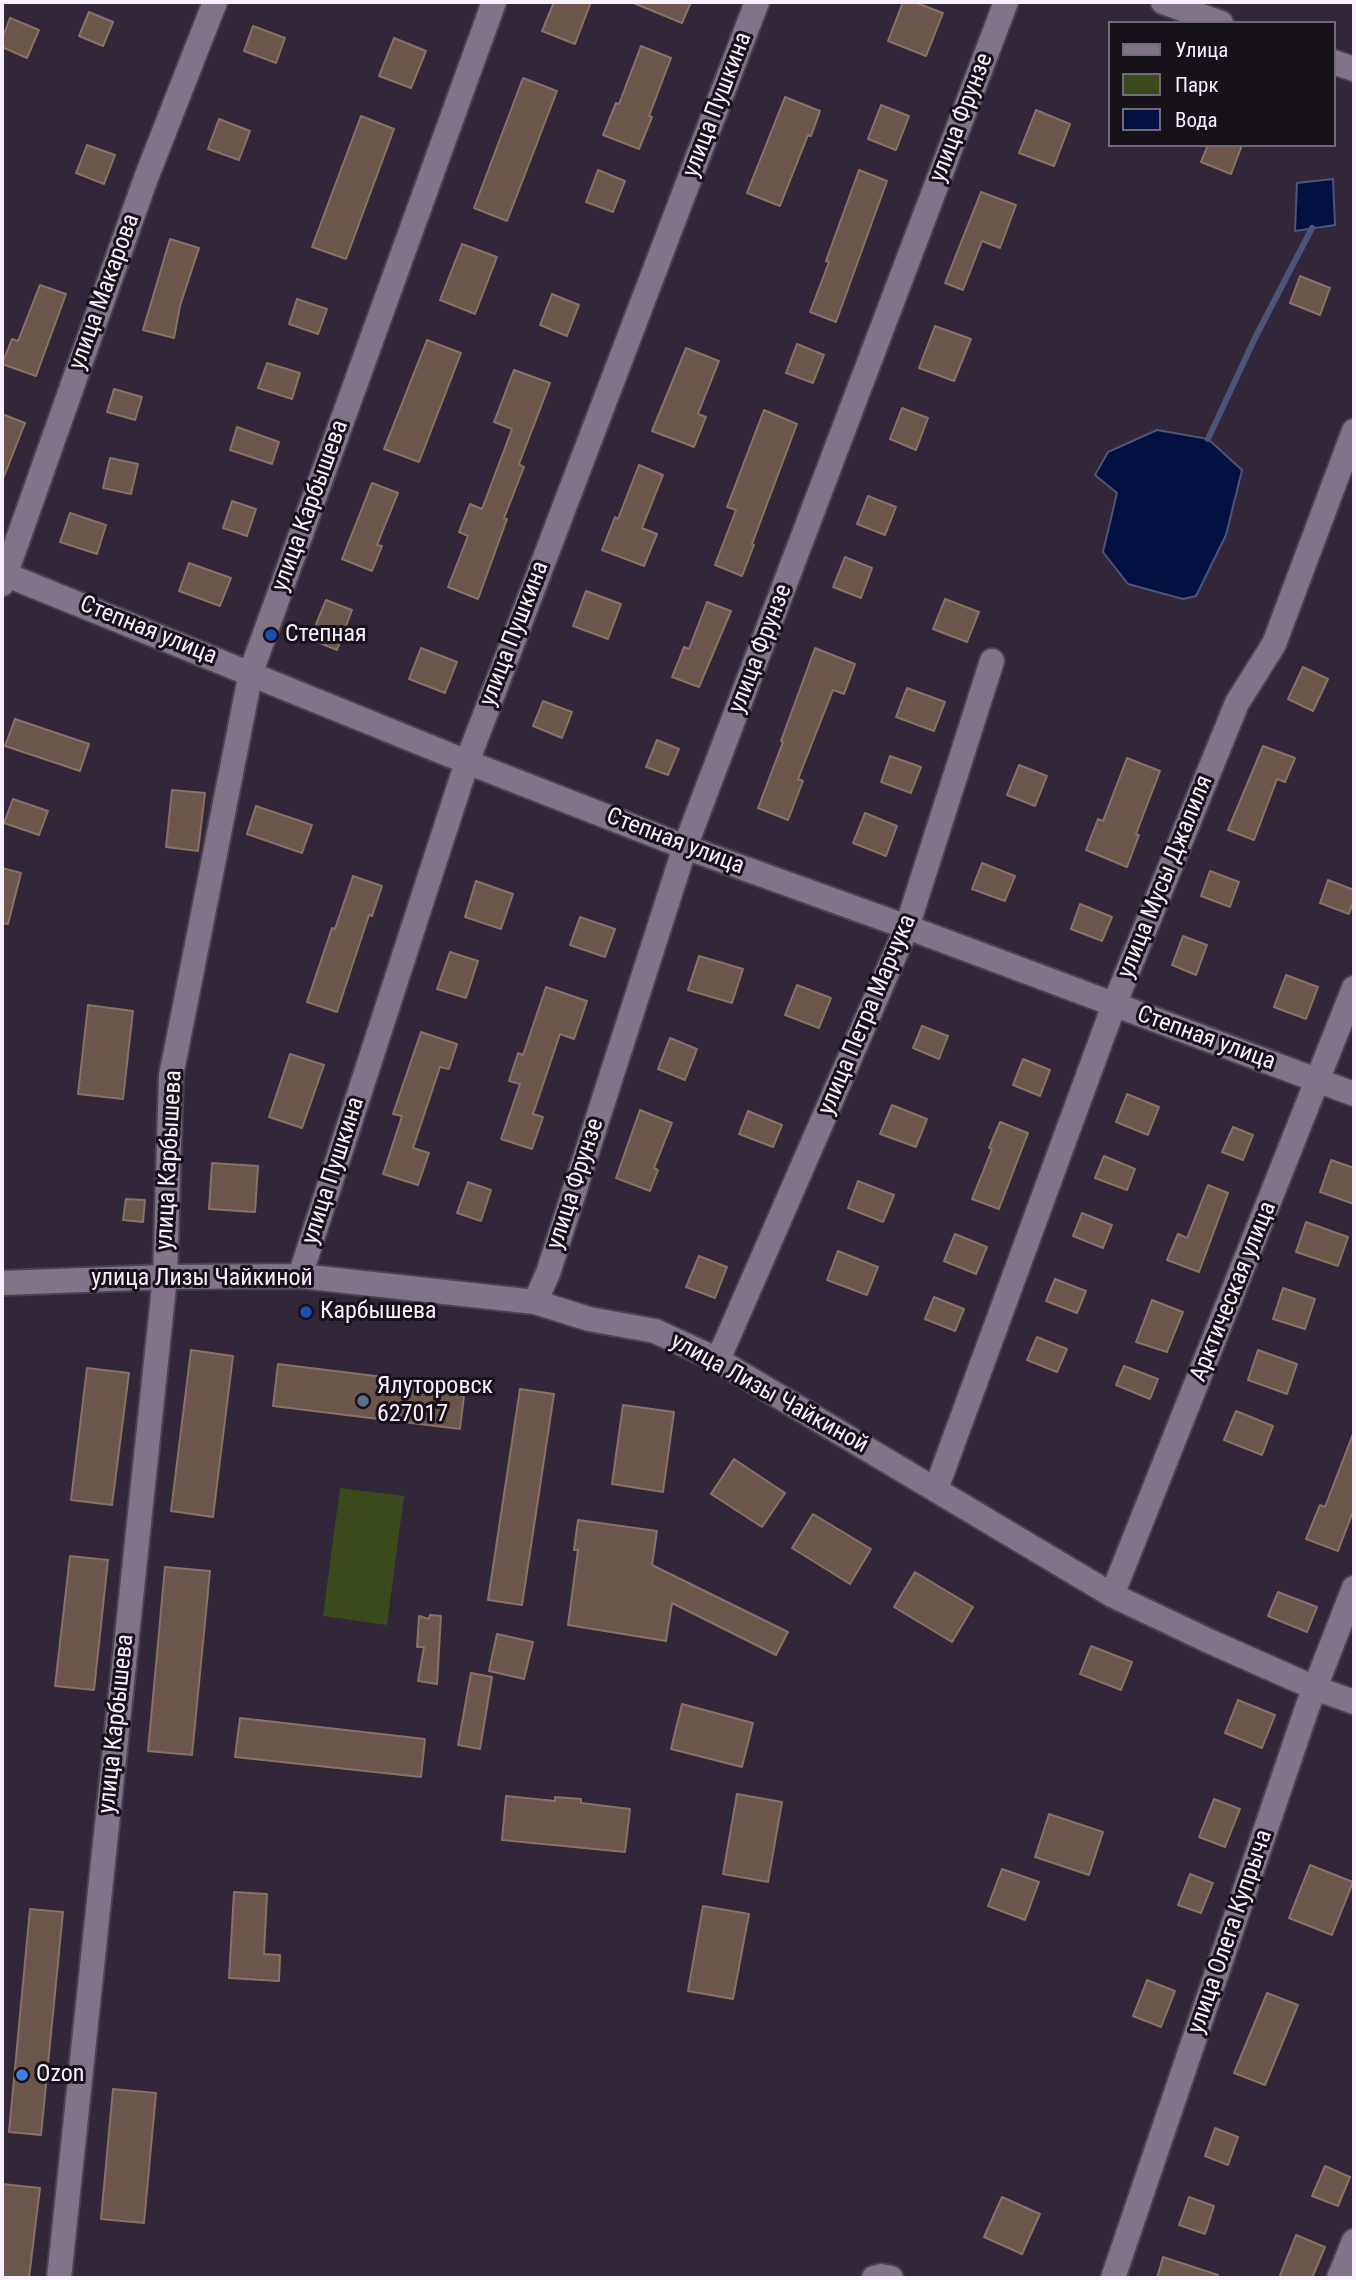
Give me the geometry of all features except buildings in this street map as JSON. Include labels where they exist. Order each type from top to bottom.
[{"type":"street","name":"улица Макарова","points":[[3,577],[146,178],[215,2]]},
{"type":"street","name":"улица Карбышева","points":[[58,2278],[165,1277],[171,1076],[251,672],[494,2]]},
{"type":"street","name":"улица Пушкина","points":[[300,1276],[467,761],[757,2]]},
{"type":"street","name":"улица Фрунзе","points":[[535,1302],[548,1273],[685,848],[1006,2]]},
{"type":"street","points":[[1163,2],[1215,21]]},
{"type":"street","points":[[1335,63],[1354,69]]},
{"type":"street","name":"улица Мусы Джалиля","points":[[936,1489],[1114,1005],[1237,704],[1274,644],[1354,431]]},
{"type":"street","name":"Степная улица","points":[[3,577],[251,672],[685,848],[907,927],[1354,1094]]},
{"type":"street","name":"улица Петра Марчука","points":[[718,1360],[907,927],[992,661]]},
{"type":"street","name":"Арктическая улица","points":[[1112,1595],[1354,988]]},
{"type":"street","name":"улица Лизы Чайкиной","points":[[2,1283],[165,1277],[300,1276],[535,1302],[589,1319],[655,1331],[718,1360],[1112,1595],[1210,1642],[1354,1702]]},
{"type":"street","name":"улица Олега Купрыча","points":[[1113,2278],[1315,1688],[1354,1588]]},
{"type":"street","points":[[1339,2278],[1354,2241]]},
{"type":"street","points":[[874,2278],[891,2278]]},
{"type":"green space","points":[[340,1488],[404,1496],[387,1625],[323,1616]]},
{"type":"water","points":[[1333,179],[1335,225],[1295,231],[1297,183]]},
{"type":"water","points":[[1157,430],[1208,439],[1242,470],[1226,535],[1196,596],[1183,599],[1128,584],[1103,552],[1117,493],[1095,475],[1108,452]]},
{"type":"waterway","points":[[1208,439],[1255,338],[1312,228]]},
{"type":"place","name":"Степная","points":[[271,635]]},
{"type":"place","name":"Карбышева","points":[[306,1312]]},
{"type":"place","name":"Ялуторовск 627017","points":[[363,1401]]},
{"type":"place","name":"Ozon","points":[[22,2075]]}]
